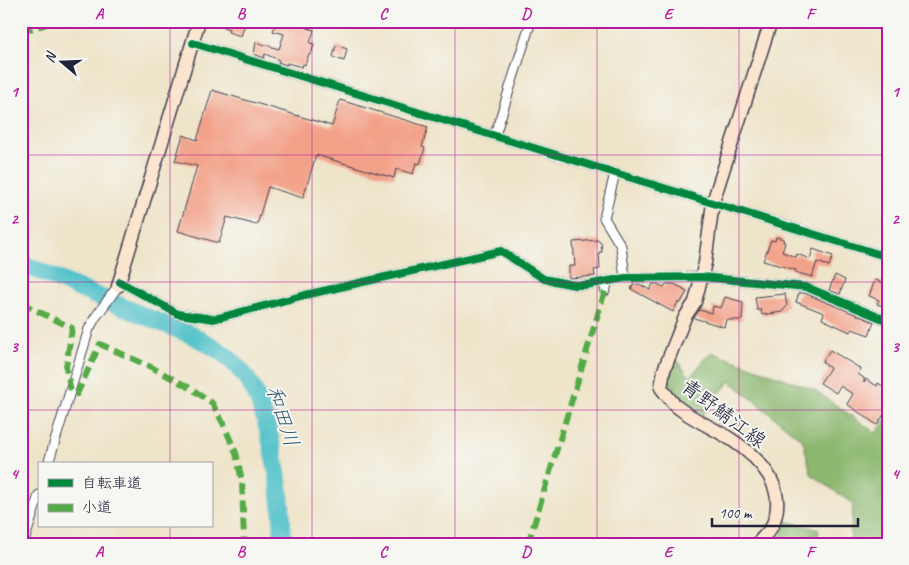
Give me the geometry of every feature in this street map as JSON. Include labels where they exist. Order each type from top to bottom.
[{"type":"main road","points":[[119,284],[199,21]]},
{"type":"main road","name":"青野鯖江線","points":[[757,544],[772,527],[778,503],[773,482],[756,459],[731,439],[700,423],[675,405],[662,388],[664,370],[685,317],[695,302],[702,276],[713,202],[771,21]]},
{"type":"street","points":[[495,135],[531,21]]},
{"type":"street","points":[[193,43],[888,257]]},
{"type":"street","points":[[615,173],[604,218],[621,246],[625,278]]},
{"type":"street","points":[[49,462],[89,329],[119,284],[178,314],[214,319],[305,295],[501,251],[544,279],[574,285],[625,278],[686,278],[702,276],[806,287],[888,321]]},
{"type":"street","points":[[605,291],[608,281]]},
{"type":"street","points":[[23,544],[38,497]]},
{"type":"green space","points":[[711,352],[813,389],[876,433],[888,416],[888,544],[850,544],[853,504],[811,474],[803,441],[730,381],[703,414],[681,406],[668,380],[675,358],[690,377]]},
{"type":"green space","points":[[784,520],[819,530],[816,544],[779,544]]},
{"type":"building","points":[[210,21],[246,21],[241,36],[228,32],[229,29],[210,23]]},
{"type":"building","points":[[288,21],[305,25],[305,27],[314,30],[310,43],[314,44],[311,55],[309,54],[305,65],[303,64],[302,67],[278,62],[279,60],[265,54],[264,58],[254,54],[256,42],[279,49],[284,34],[273,31],[276,23],[286,26]]},
{"type":"building","points":[[336,45],[347,49],[344,61],[333,57]]},
{"type":"building","points":[[212,90],[332,126],[340,100],[428,127],[422,147],[425,148],[420,164],[416,163],[413,174],[396,169],[394,178],[316,155],[303,198],[268,187],[257,225],[227,217],[219,243],[178,231],[197,166],[175,161],[183,135],[197,140]]},
{"type":"building","points":[[776,237],[784,239],[783,242],[785,243],[782,252],[796,257],[797,254],[810,259],[813,249],[833,256],[829,266],[817,262],[812,277],[795,272],[796,270],[763,261],[771,240],[775,241]]},
{"type":"building","points":[[599,240],[602,252],[599,252],[600,269],[594,270],[595,276],[569,278],[569,266],[575,266],[573,242]]},
{"type":"building","points":[[835,275],[845,280],[840,294],[829,290]]},
{"type":"building","points":[[875,280],[888,284],[888,308],[877,304],[879,300],[869,296]]},
{"type":"building","points":[[634,284],[639,284],[650,290],[653,284],[664,287],[666,284],[674,284],[687,292],[680,304],[678,302],[673,312],[631,289]]},
{"type":"building","points":[[799,293],[804,293],[874,322],[869,335],[852,329],[850,332],[822,319],[824,313],[796,302]]},
{"type":"building","points":[[785,294],[787,306],[782,312],[762,315],[761,310],[757,310],[755,297]]},
{"type":"building","points":[[725,297],[743,302],[742,320],[726,320],[724,327],[694,318],[699,310],[712,313],[713,306],[721,308]]},
{"type":"building","points":[[830,350],[861,369],[858,374],[864,378],[864,382],[866,379],[877,386],[878,383],[888,389],[888,408],[877,425],[847,404],[853,394],[840,386],[836,393],[820,383],[830,368],[822,362]]},
{"type":"waterway","name":"和田川","points":[[21,263],[178,329],[217,350],[236,365],[250,383],[269,435],[280,491],[282,544]]},
{"type":"marked path","points":[[21,32],[57,21]]},
{"type":"marked path","points":[[528,544],[605,291]]},
{"type":"marked path","points":[[21,303],[72,328],[66,367],[71,391],[77,394],[100,344],[151,367],[192,389],[212,403],[236,453],[242,481],[244,544]]},
{"type":"marked path","points":[[529,539],[544,544]]},
{"type":"cycle path","points":[[193,43],[888,257]]},
{"type":"cycle path","points":[[120,282],[178,314],[214,319],[305,295],[501,251],[544,279],[574,285],[586,285],[625,278],[702,277],[806,287],[888,321]]}]
